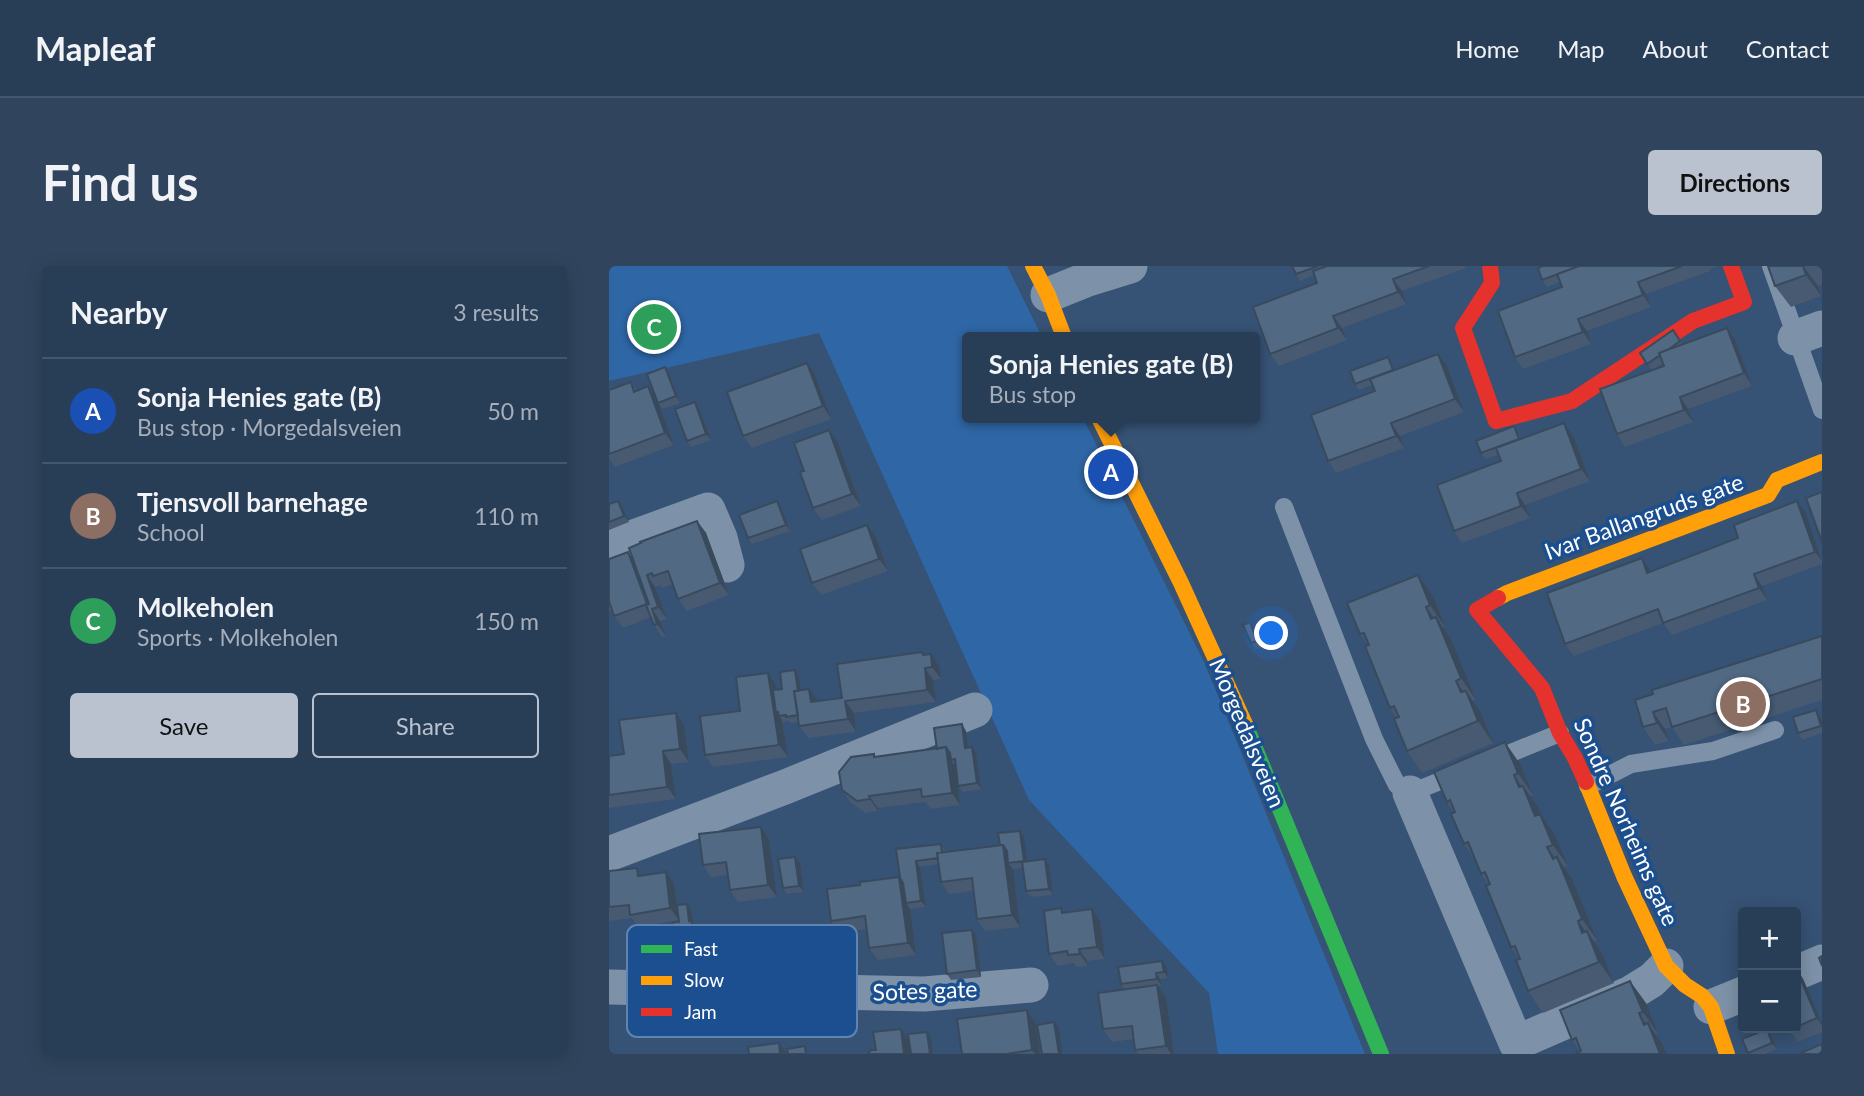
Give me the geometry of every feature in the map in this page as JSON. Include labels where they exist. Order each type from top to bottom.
[{"type":"street","points":[[1062,332],[1041,280],[1088,279],[1130,266]]},
{"type":"street","points":[[1490,266],[1492,283],[1464,328],[1496,421],[1572,401],[1693,321],[1744,302],[1731,266]]},
{"type":"street","name":"Morgedalsveien","points":[[1102,423],[1155,528],[1251,738],[1381,1054]]},
{"type":"street","name":"Ivar Ballangruds gate","points":[[1477,610],[1507,593],[1768,495],[1777,480],[1822,462]]},
{"type":"street","points":[[609,546],[708,510],[720,538],[727,565]]},
{"type":"street","name":"Sondre Norheims gate","points":[[1477,610],[1542,688],[1666,966],[1711,1007]]},
{"type":"street","points":[[609,854],[975,710]]},
{"type":"street","points":[[1410,793],[1512,1049],[1631,993],[1652,980],[1666,966]]},
{"type":"street","points":[[1801,971],[1822,962]]},
{"type":"street","name":"Sotes gate","points":[[857,993],[924,994],[1031,985]]},
{"type":"street","name":"Sotes gate","points":[[609,987],[627,987]]},
{"type":"street","points":[[1727,1054],[1711,1007],[1738,996]]},
{"type":"lane","points":[[1771,266],[1809,333],[1822,410]]},
{"type":"lane","points":[[1284,507],[1374,738],[1397,785],[1410,793],[1560,733]]},
{"type":"lane","points":[[1588,786],[1631,764],[1713,751],[1775,730]]},
{"type":"shaded area","points":[[609,266],[1007,266],[1040,332],[962,332],[962,423],[1085,423],[1204,662],[1365,1054],[1218,1054],[1209,993],[1029,800],[819,333],[609,381]]},
{"type":"building","points":[[1292,266],[1318,266],[1296,274]]},
{"type":"building","points":[[1327,266],[1429,266],[1393,279],[1398,292],[1333,316],[1338,328],[1270,354],[1253,307],[1317,283],[1313,271]]},
{"type":"building","points":[[1579,266],[1542,280],[1538,268]]},
{"type":"building","points":[[1579,266],[1682,266],[1638,282],[1643,295],[1578,319],[1583,332],[1515,357],[1498,311],[1562,287],[1557,274]]},
{"type":"building","points":[[1768,266],[1803,266],[1806,275],[1775,286]]},
{"type":"building","points":[[1727,328],[1744,373],[1680,397],[1684,410],[1617,434],[1600,389],[1664,366],[1659,353]]},
{"type":"building","points":[[1673,330],[1680,341],[1659,353],[1660,355],[1647,364],[1640,353]]},
{"type":"building","points":[[1438,354],[1455,399],[1391,423],[1396,436],[1328,461],[1311,415],[1375,391],[1370,379]]},
{"type":"building","points":[[1388,357],[1393,370],[1355,384],[1350,371]]},
{"type":"building","points":[[807,363],[823,406],[743,436],[727,392]]},
{"type":"building","points":[[665,367],[676,396],[658,403],[647,374]]},
{"type":"building","points":[[631,382],[634,392],[648,386],[665,433],[609,454],[609,390]]},
{"type":"building","points":[[695,402],[706,434],[687,441],[675,409]]},
{"type":"building","points":[[1564,423],[1581,469],[1517,493],[1521,506],[1454,531],[1437,485],[1501,461],[1496,448]]},
{"type":"building","points":[[1514,426],[1519,439],[1481,453],[1476,441]]},
{"type":"building","points":[[829,430],[852,494],[813,508],[800,472],[804,471],[794,443]]},
{"type":"building","points":[[1822,492],[1822,542],[1806,498]]},
{"type":"building","points":[[618,501],[624,516],[609,522],[609,504]]},
{"type":"building","points":[[777,501],[786,525],[748,538],[739,515]]},
{"type":"building","points":[[1797,501],[1815,552],[1754,574],[1759,588],[1663,623],[1658,609],[1565,644],[1547,593],[1642,558],[1647,573],[1738,538],[1734,525]]},
{"type":"building","points":[[697,521],[720,583],[678,599],[668,571],[653,576],[652,573],[647,575],[658,607],[652,609],[657,624],[654,625],[629,548]]},
{"type":"building","points":[[867,525],[879,559],[812,583],[800,549]]},
{"type":"building","points":[[628,552],[647,604],[614,616],[609,601],[609,559]]},
{"type":"building","points":[[1418,575],[1430,605],[1426,607],[1431,619],[1436,617],[1461,678],[1456,681],[1461,692],[1466,691],[1478,721],[1407,751],[1394,719],[1399,717],[1394,706],[1390,708],[1365,646],[1369,645],[1364,633],[1360,634],[1347,603]]},
{"type":"building","points":[[1250,622],[1257,641],[1251,643],[1243,625]]},
{"type":"building","points":[[1822,636],[1822,679],[1672,727],[1666,708],[1653,712],[1657,723],[1643,727],[1635,700],[1653,694],[1652,690]]},
{"type":"building","points":[[922,652],[923,655],[931,654],[932,667],[925,668],[927,690],[845,701],[848,719],[799,726],[794,691],[809,689],[811,702],[842,698],[837,664]]},
{"type":"building","points":[[795,670],[798,691],[794,691],[798,715],[779,716],[778,712],[776,713],[773,690],[782,689],[780,672]]},
{"type":"building","points":[[768,673],[779,745],[705,755],[700,716],[740,711],[736,677]]},
{"type":"building","points":[[1816,710],[1821,726],[1798,733],[1793,717]]},
{"type":"building","points":[[676,713],[680,749],[663,751],[667,787],[609,795],[609,756],[624,754],[619,720]]},
{"type":"building","points":[[962,724],[965,748],[972,747],[977,783],[958,786],[955,759],[951,760],[946,747],[937,749],[934,728]]},
{"type":"building","points":[[1505,742],[1518,773],[1514,775],[1519,787],[1523,786],[1535,816],[1540,814],[1553,845],[1547,847],[1553,859],[1557,857],[1582,919],[1578,921],[1582,933],[1587,931],[1599,962],[1528,991],[1516,960],[1520,959],[1515,946],[1511,947],[1486,886],[1490,884],[1485,872],[1481,874],[1468,842],[1464,844],[1451,814],[1455,812],[1450,800],[1447,802],[1434,772]]},
{"type":"building","points":[[946,747],[952,793],[922,797],[921,789],[869,796],[870,799],[857,801],[842,790],[839,772],[851,757],[874,754],[874,757]]},
{"type":"building","points":[[761,827],[768,885],[730,890],[726,862],[703,865],[699,834]]},
{"type":"building","points":[[1020,831],[1024,861],[1008,863],[1007,851],[1000,845],[998,833]]},
{"type":"building","points":[[941,844],[942,853],[937,853],[938,858],[916,861],[921,901],[906,903],[896,849]]},
{"type":"building","points":[[1003,845],[1012,915],[977,919],[972,878],[941,882],[937,853]]},
{"type":"building","points":[[795,857],[799,886],[783,888],[778,859]]},
{"type":"building","points":[[1045,859],[1049,889],[1026,891],[1022,862]]},
{"type":"building","points":[[637,868],[638,876],[666,872],[670,908],[630,915],[629,905],[609,907],[609,871]]},
{"type":"building","points":[[899,877],[908,943],[869,948],[865,916],[831,921],[827,889]]},
{"type":"building","points":[[687,904],[692,925],[673,925],[673,922],[679,922],[677,905]]},
{"type":"building","points":[[1061,908],[1062,913],[1092,909],[1097,947],[1079,949],[1080,954],[1068,955],[1067,951],[1049,954],[1044,911]]},
{"type":"building","points":[[972,930],[977,970],[947,974],[942,933]]},
{"type":"building","points":[[1162,961],[1164,972],[1156,973],[1157,979],[1121,984],[1118,967]]},
{"type":"building","points":[[1801,980],[1817,1018],[1801,1025]]},
{"type":"building","points":[[1630,981],[1643,1012],[1639,1013],[1644,1025],[1648,1023],[1660,1054],[1576,1054],[1581,1051],[1576,1038],[1572,1040],[1560,1010]]},
{"type":"building","points":[[1157,985],[1166,1046],[1135,1050],[1132,1026],[1103,1029],[1098,993]]},
{"type":"building","points":[[1027,1010],[1032,1050],[1006,1054],[962,1054],[957,1019]]},
{"type":"building","points":[[1054,1022],[1059,1054],[1042,1054],[1037,1025]]},
{"type":"building","points":[[901,1029],[904,1054],[868,1054],[871,1050],[876,1050],[873,1032]]},
{"type":"building","points":[[927,1032],[930,1054],[911,1054],[908,1034]]},
{"type":"building","points":[[1757,1033],[1768,1033],[1772,1043],[1748,1053],[1742,1039]]},
{"type":"building","points":[[779,1043],[780,1054],[749,1054],[748,1047]]},
{"type":"building","points":[[1822,1044],[1822,1054],[1799,1054]]},
{"type":"building","points":[[805,1046],[806,1054],[788,1054],[787,1049]]},
{"type":"traffic: fast","points":[[1245,724],[1381,1054]]},
{"type":"traffic: slow","points":[[1033,266],[1062,332]]},
{"type":"traffic: slow","points":[[1101,423],[1181,583],[1245,724]]},
{"type":"traffic: slow","points":[[1498,598],[1768,495],[1777,480],[1822,462]]},
{"type":"traffic: slow","points":[[1586,782],[1624,876],[1666,966],[1711,1007],[1727,1054]]},
{"type":"traffic: jam","points":[[1490,266],[1492,283],[1463,328],[1496,421],[1572,401],[1693,321],[1744,302],[1731,266]]},
{"type":"traffic: jam","points":[[1498,598],[1477,610],[1542,688],[1560,733],[1586,782]]},
{"type":"place","name":"Molkeholen","points":[[654,327]]},
{"type":"place","name":"Sonja Henies gate (B)","points":[[1111,472]]},
{"type":"place","name":"Tjensvoll barnehage","points":[[1743,704]]}]
